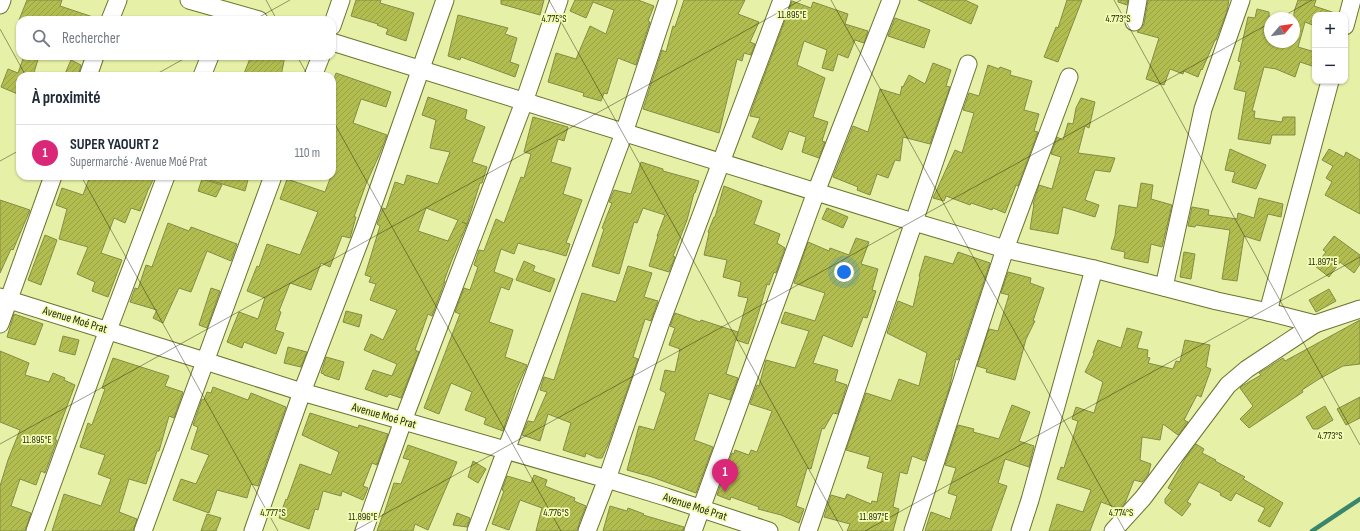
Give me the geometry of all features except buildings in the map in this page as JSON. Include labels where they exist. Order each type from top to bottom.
[{"type":"street","points":[[0,5],[2,0]]},
{"type":"street","points":[[112,16],[118,0]]},
{"type":"street","points":[[189,0],[246,16]]},
{"type":"street","points":[[335,16],[341,0]]},
{"type":"street","points":[[253,531],[302,392],[364,230],[422,70],[445,0]]},
{"type":"street","points":[[364,531],[403,421],[524,102],[559,0]]},
{"type":"street","points":[[476,531],[624,133],[668,0]]},
{"type":"street","points":[[587,531],[607,479],[661,322],[782,0]]},
{"type":"street","points":[[693,531],[816,192],[891,0]]},
{"type":"street","points":[[1134,22],[1138,0]]},
{"type":"street","points":[[1164,287],[1203,109],[1241,0]]},
{"type":"street","points":[[1348,15],[1352,0]]},
{"type":"street","points":[[336,43],[583,119],[720,163],[1005,249],[1094,269],[1217,301],[1315,324]]},
{"type":"street","points":[[89,72],[94,60]]},
{"type":"street","points":[[204,72],[208,60]]},
{"type":"street","points":[[315,72],[319,60]]},
{"type":"street","points":[[808,531],[968,64]]},
{"type":"street","points":[[913,531],[1005,249],[1069,77]]},
{"type":"street","points":[[1268,312],[1329,84]]},
{"type":"street","points":[[0,324],[4,298],[51,180]]},
{"type":"street","points":[[35,531],[164,180]]},
{"type":"street","points":[[143,531],[272,180]]},
{"type":"street","points":[[1020,531],[1094,269]]},
{"type":"street","name":"Avenue Moé Prat","points":[[4,298],[302,392],[607,479],[769,531]]},
{"type":"street","points":[[1113,531],[1143,498],[1228,385],[1247,369],[1315,324],[1360,309]]},
{"type":"waterway","points":[[1312,531],[1360,499]]},
{"type":"place","name":"SUPER YAOURT 2","points":[[725,492]]}]
